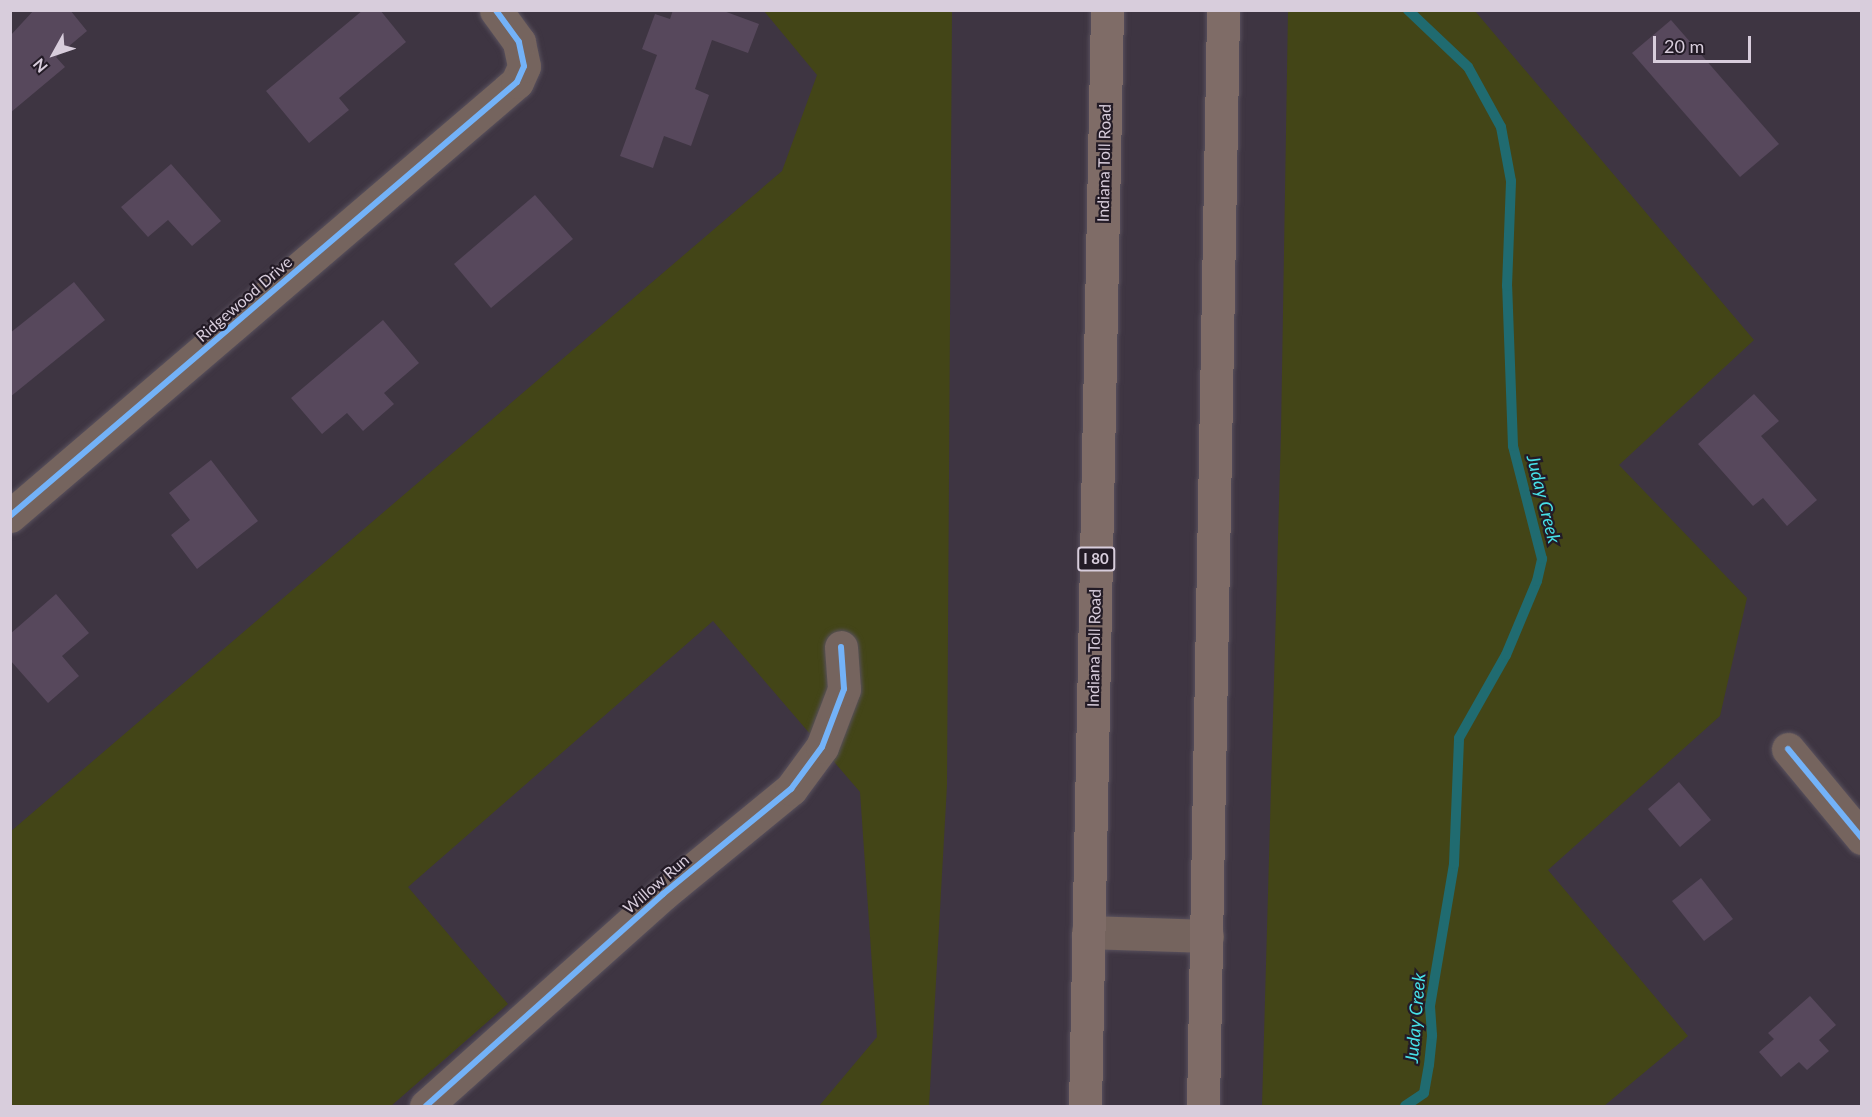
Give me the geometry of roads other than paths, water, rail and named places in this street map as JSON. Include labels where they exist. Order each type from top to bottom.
[{"type":"highway","name":"Indiana Toll Road","points":[[1085,1107],[1107,10]]},
{"type":"highway","points":[[1203,1107],[1223,10]]},
{"type":"street","name":"Ridgewood Drive","points":[[10,516],[517,82],[524,66],[519,42],[496,10]]},
{"type":"street","name":"Willow Run","points":[[426,1107],[663,894],[791,789],[822,747],[844,688],[841,647]]},
{"type":"street","points":[[1788,750],[1862,838]]},
{"type":"street","points":[[1088,932],[1207,936]]},
{"type":"waterway","name":"Juday Creek","points":[[1405,1106],[1424,1093],[1429,1065],[1432,1035],[1430,1006],[1454,864],[1459,738],[1506,655],[1537,581],[1542,559],[1513,446],[1507,286],[1511,181],[1501,127],[1468,67],[1408,10]]}]
